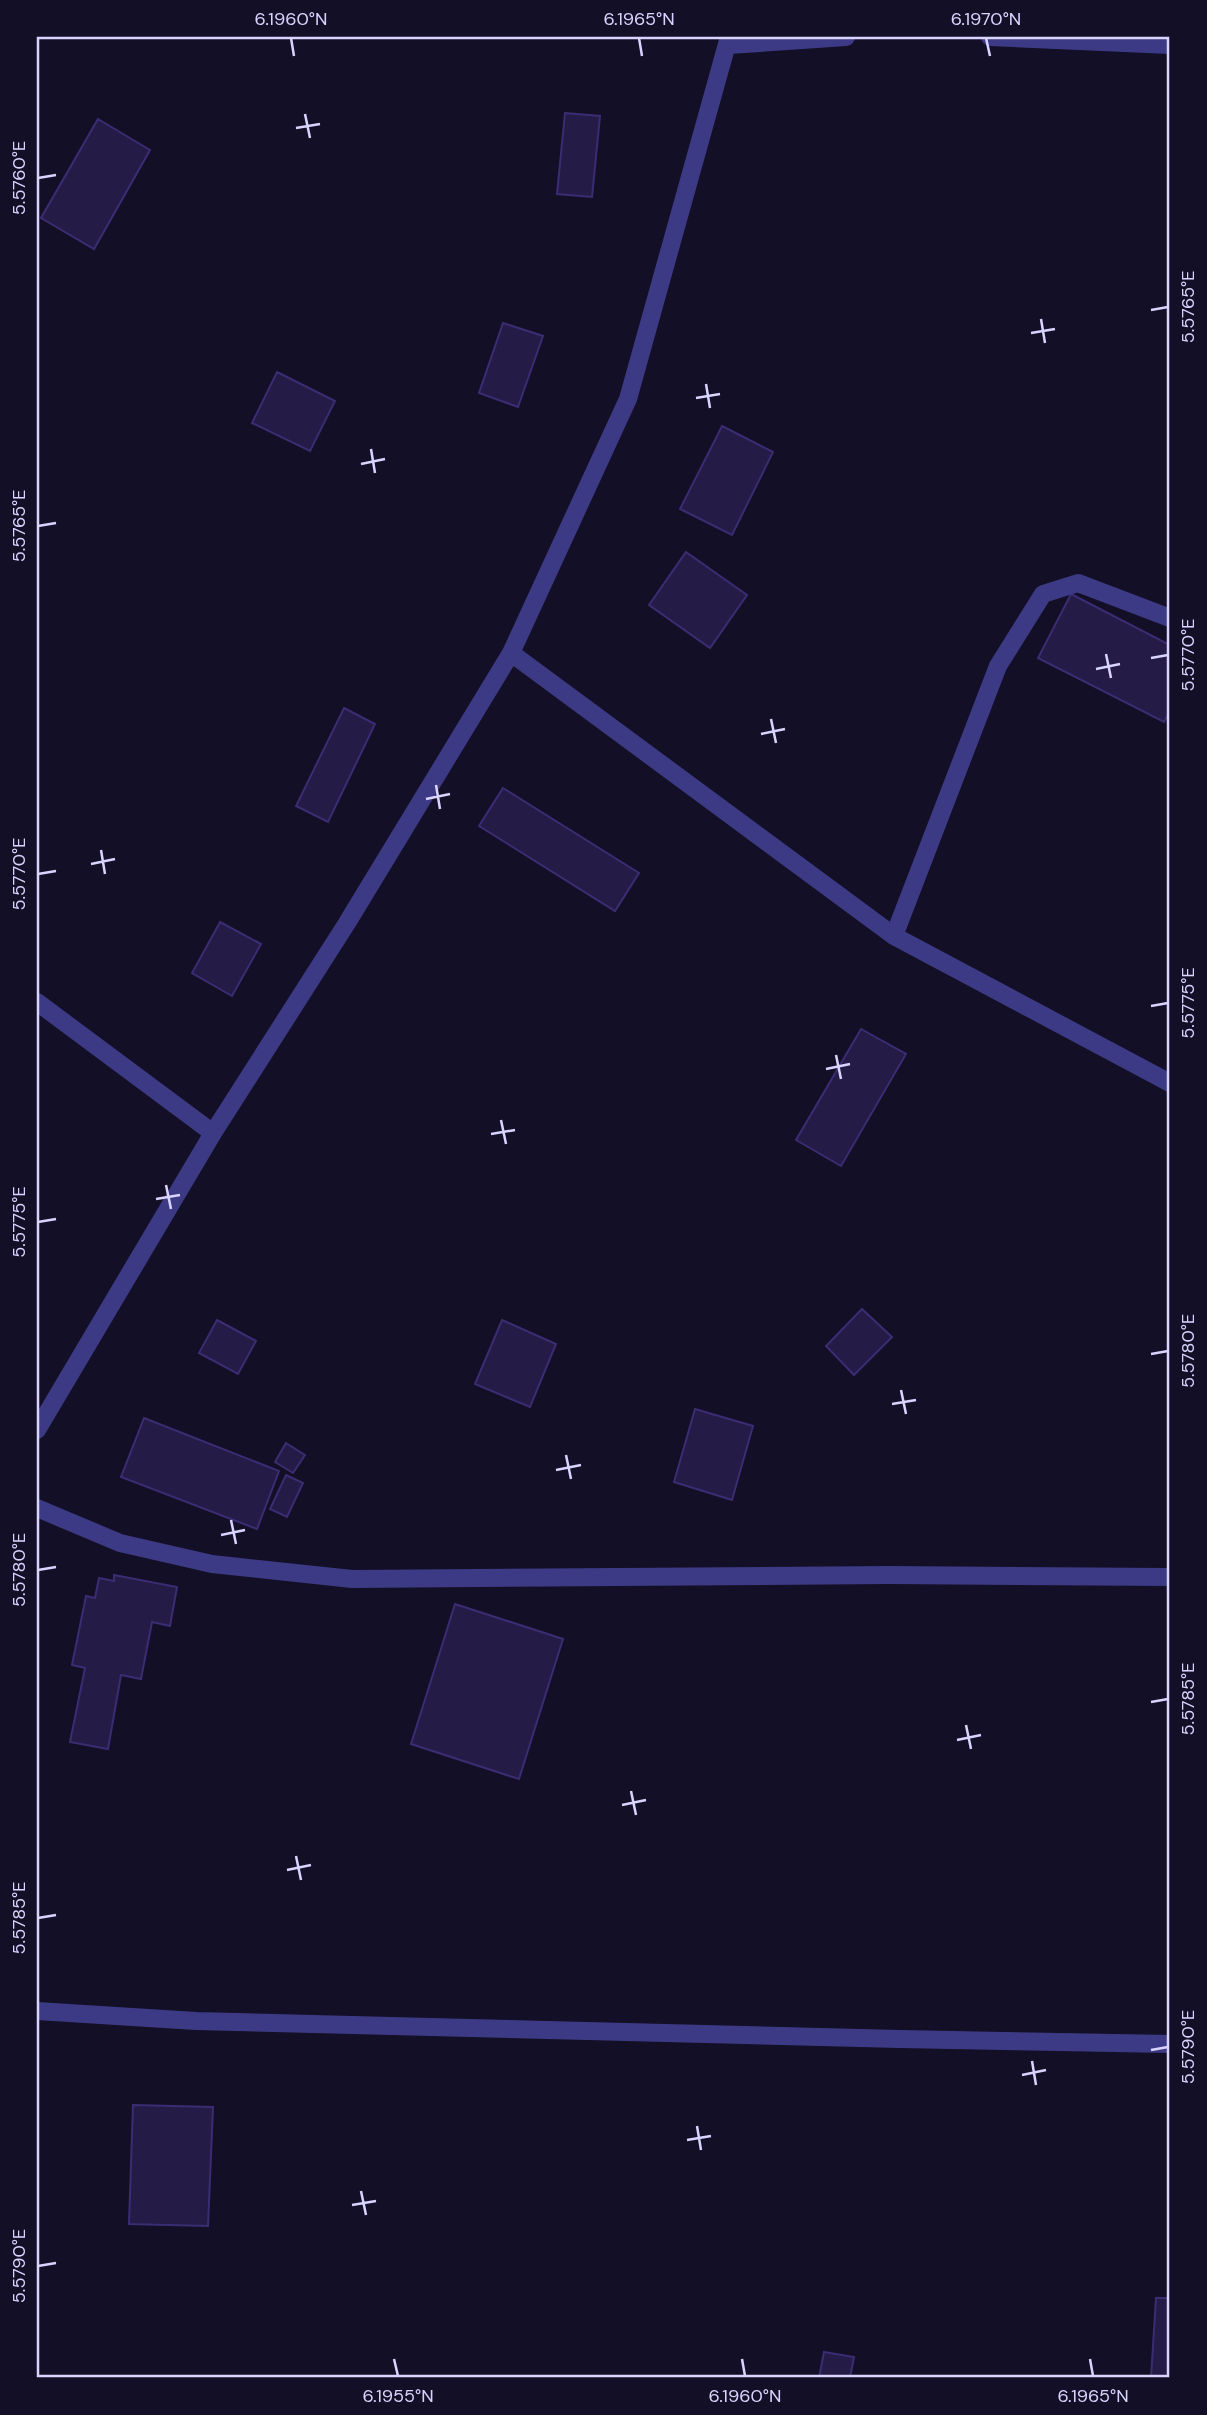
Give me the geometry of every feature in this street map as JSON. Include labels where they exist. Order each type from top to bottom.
[{"type":"street","points":[[37,1430],[214,1133],[511,653],[628,399],[729,41],[846,37]]},
{"type":"street","points":[[990,37],[1170,45]]},
{"type":"street","points":[[894,936],[998,666],[1043,594],[1077,583],[1170,618]]},
{"type":"street","points":[[511,653],[894,936],[1170,1083]]},
{"type":"street","points":[[37,1002],[214,1133]]},
{"type":"street","points":[[37,1508],[120,1543],[212,1564],[352,1579],[876,1575],[1170,1577]]},
{"type":"street","points":[[37,2011],[195,2021],[1170,2043]]},
{"type":"building","points":[[565,113],[600,116],[592,197],[557,194]]},
{"type":"building","points":[[98,119],[150,150],[94,249],[41,218]]},
{"type":"building","points":[[503,323],[543,336],[518,407],[479,393]]},
{"type":"building","points":[[277,372],[335,401],[310,451],[252,423]]},
{"type":"building","points":[[722,426],[773,452],[732,535],[680,509]]},
{"type":"building","points":[[686,552],[747,595],[710,648],[649,605]]},
{"type":"building","points":[[1071,594],[1170,645],[1170,711],[1164,722],[1038,658]]},
{"type":"building","points":[[344,708],[375,724],[328,822],[296,806]]},
{"type":"building","points":[[503,788],[639,873],[615,911],[479,826]]},
{"type":"building","points":[[220,922],[261,944],[232,996],[192,973]]},
{"type":"building","points":[[861,1029],[906,1054],[841,1166],[796,1140]]},
{"type":"building","points":[[862,1309],[892,1337],[854,1375],[826,1346]]},
{"type":"building","points":[[217,1320],[256,1341],[238,1374],[199,1353]]},
{"type":"building","points":[[502,1320],[556,1344],[530,1407],[475,1384]]},
{"type":"building","points":[[695,1409],[753,1426],[732,1500],[674,1482]]},
{"type":"building","points":[[144,1418],[279,1471],[257,1529],[121,1477]]},
{"type":"building","points":[[286,1443],[305,1455],[293,1473],[275,1462]]},
{"type":"building","points":[[286,1475],[303,1483],[287,1517],[270,1509]]},
{"type":"building","points":[[114,1575],[177,1587],[170,1626],[152,1622],[141,1679],[121,1675],[108,1749],[70,1742],[85,1668],[72,1665],[86,1596],[95,1598],[99,1578],[114,1581]]},
{"type":"building","points":[[455,1604],[563,1639],[519,1779],[411,1744]]},
{"type":"building","points":[[133,2105],[213,2107],[208,2226],[129,2224]]},
{"type":"building","points":[[1156,2298],[1170,2298],[1170,2378],[1151,2378]]},
{"type":"building","points":[[824,2352],[854,2357],[850,2378],[819,2378]]}]
